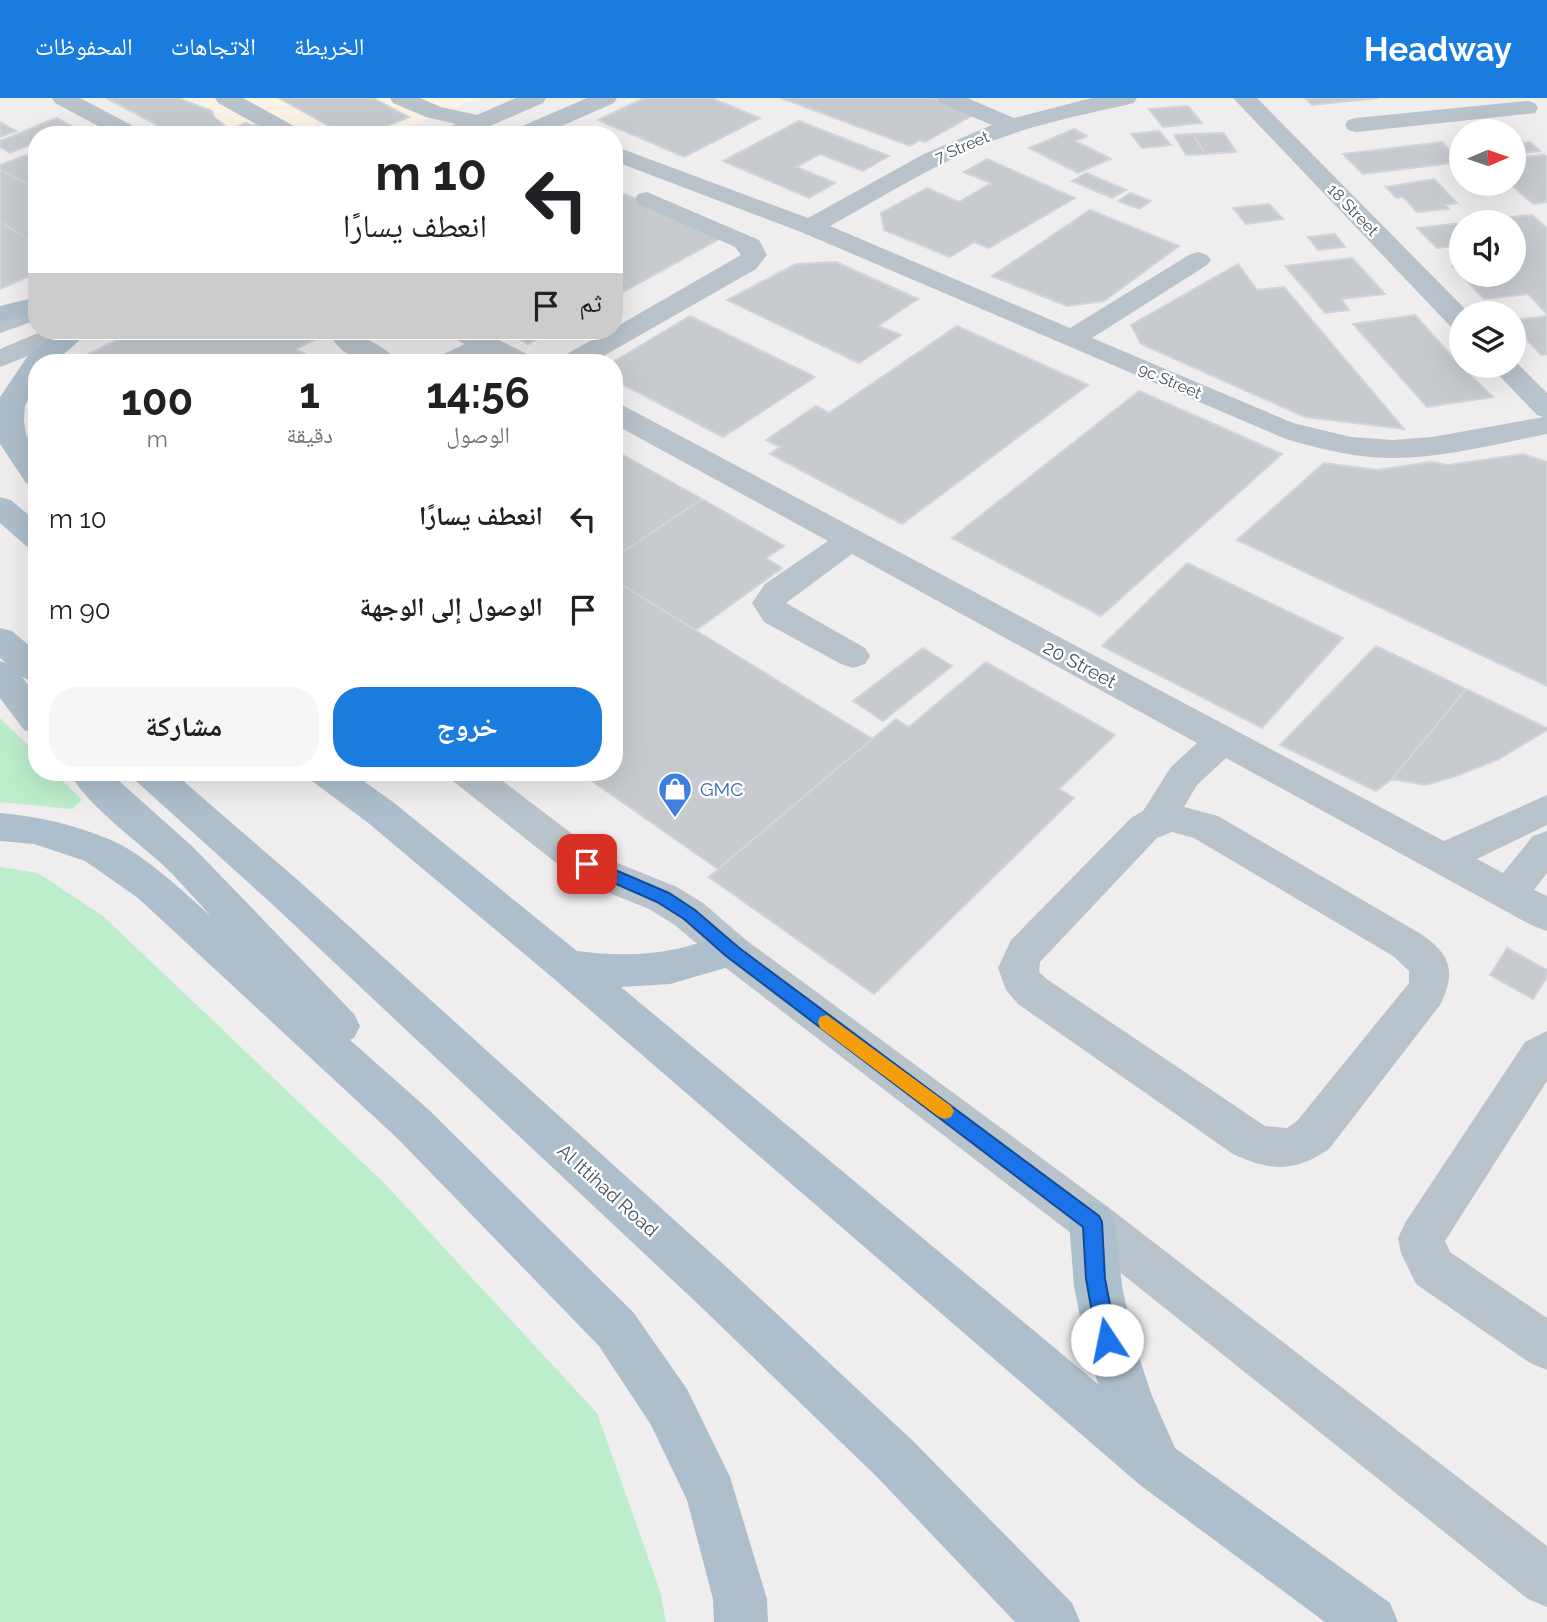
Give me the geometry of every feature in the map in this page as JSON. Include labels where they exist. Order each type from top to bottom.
[{"type":"main road","points":[[0,314],[28,309]]},
{"type":"main road","points":[[48,354],[65,340]]},
{"type":"main road","points":[[28,373],[9,402],[6,426],[14,450],[28,466]]},
{"type":"main road","points":[[0,507],[28,531]]},
{"type":"main road","points":[[0,639],[28,663]]},
{"type":"main road","points":[[0,673],[28,709]]},
{"type":"main road","points":[[96,781],[179,857],[374,1064],[413,1124]]},
{"type":"main road","name":"Al Ittihad Road","points":[[159,781],[286,893],[716,1289],[895,1459],[1054,1622]]},
{"type":"main road","points":[[337,781],[380,812],[567,966],[1158,1467],[1371,1622]]},
{"type":"main road","points":[[0,827],[35,830],[99,851],[152,887],[413,1124],[616,1329],[669,1407],[712,1494],[740,1599],[741,1622]]},
{"type":"main road","points":[[567,966],[599,972],[667,970],[732,951]]},
{"type":"main road","points":[[1092,1222],[1095,1279],[1107,1340],[1128,1403],[1158,1467]]},
{"type":"street","points":[[63,98],[116,126]]},
{"type":"street","points":[[229,98],[277,126]]},
{"type":"street","points":[[401,98],[434,112],[481,121]]},
{"type":"street","points":[[481,121],[490,108],[491,98]]},
{"type":"street","points":[[470,126],[535,98]]},
{"type":"street","points":[[541,126],[606,98]]},
{"type":"street","points":[[947,98],[1013,126]]},
{"type":"street","name":"7 Street","points":[[810,228],[933,159],[1013,126],[1126,98]]},
{"type":"street","name":"18 Street","points":[[1244,98],[1449,309]]},
{"type":"street","points":[[1356,125],[1521,103],[1547,124]]},
{"type":"street","points":[[559,118],[573,126]]},
{"type":"street","name":"9c Street","points":[[623,156],[810,228],[1283,429],[1355,446],[1392,449],[1427,447],[1547,425]]},
{"type":"street","points":[[623,334],[747,264],[754,255],[750,245],[646,199]]},
{"type":"street","points":[[1071,339],[1198,260]]},
{"type":"street","points":[[0,325],[28,311]]},
{"type":"street","points":[[0,359],[45,340]]},
{"type":"street","points":[[347,340],[371,354]]},
{"type":"street","points":[[478,340],[505,354]]},
{"type":"street","points":[[587,354],[612,340]]},
{"type":"street","points":[[465,354],[486,344]]},
{"type":"street","points":[[1516,378],[1547,410]]},
{"type":"street","name":"20 Street","points":[[623,417],[1547,915]]},
{"type":"street","points":[[850,540],[777,592],[769,603],[776,614],[853,656]]},
{"type":"street","points":[[1156,821],[1172,818],[1205,826],[1407,945],[1421,955],[1430,968],[1432,981],[1425,993],[1313,1135],[1301,1145],[1285,1150],[1266,1148],[1249,1140],[1033,992],[1023,983],[1017,972],[1018,960],[1025,951],[1144,828],[1156,821],[1184,776],[1223,740]]},
{"type":"street","points":[[478,781],[574,856],[601,873],[663,898],[690,914],[732,951],[1092,1222],[1547,1580]]},
{"type":"street","points":[[1441,859],[1547,808]]},
{"type":"street","points":[[1508,894],[1547,846]]},
{"type":"street","points":[[1547,1049],[1540,1055],[1421,1237],[1424,1253],[1433,1268],[1547,1346]]},
{"type":"shaded area","points":[[107,98],[478,98],[410,126],[161,126]]},
{"type":"green space","points":[[0,718],[28,745],[28,781],[63,781],[82,800],[72,809],[0,802]]},
{"type":"green space","points":[[0,867],[38,873],[103,916],[385,1184],[597,1413],[660,1591],[666,1622],[0,1622]]},
{"type":"building","points":[[106,98],[178,98],[212,111],[214,117],[224,125],[222,126],[159,126]]},
{"type":"building","points":[[279,98],[373,98],[409,117],[386,126],[329,126]]},
{"type":"building","points":[[644,98],[711,98],[760,118],[684,157],[623,131],[623,126],[612,126],[598,120]]},
{"type":"building","points":[[781,98],[933,98],[975,114],[925,142],[920,140],[910,146]]},
{"type":"building","points":[[1305,98],[1378,98],[1312,105]]},
{"type":"building","points":[[1188,106],[1202,123],[1163,127],[1149,109]]},
{"type":"building","points":[[56,118],[71,126],[37,126]]},
{"type":"building","points":[[799,121],[889,156],[863,171],[820,154],[796,167],[835,183],[809,198],[723,161]]},
{"type":"building","points":[[0,122],[16,131],[0,137]]},
{"type":"building","points":[[1074,129],[1087,136],[1075,141],[1111,159],[1078,173],[1029,148]]},
{"type":"building","points":[[28,130],[28,146],[10,153],[0,147],[0,141]]},
{"type":"building","points":[[1159,131],[1171,145],[1142,148],[1131,134]]},
{"type":"building","points":[[1224,133],[1236,152],[1205,154],[1193,134]]},
{"type":"building","points":[[1193,134],[1205,154],[1186,155],[1174,135]]},
{"type":"building","points":[[1442,142],[1449,149],[1449,163],[1363,174],[1343,154]]},
{"type":"building","points":[[1530,142],[1540,151],[1526,153],[1526,143]]},
{"type":"building","points":[[28,154],[28,185],[0,169],[0,165]]},
{"type":"building","points":[[1526,157],[1547,157],[1547,202],[1533,204],[1524,196],[1526,196]]},
{"type":"building","points":[[987,159],[1075,198],[989,248],[974,242],[950,257],[884,230],[881,213],[927,188],[959,202],[991,183],[964,172]]},
{"type":"building","points":[[0,169],[28,185],[28,239],[0,222]]},
{"type":"building","points":[[1086,173],[1126,190],[1112,198],[1072,181]]},
{"type":"building","points":[[1434,179],[1457,203],[1445,205],[1449,209],[1417,212],[1403,197],[1396,198],[1386,187]]},
{"type":"building","points":[[1130,193],[1151,201],[1139,209],[1118,201]]},
{"type":"building","points":[[625,194],[721,238],[623,292]]},
{"type":"building","points":[[1269,204],[1283,219],[1246,224],[1233,208]]},
{"type":"building","points":[[1090,210],[1179,246],[1104,301],[1067,306],[992,276]]},
{"type":"building","points":[[1532,215],[1547,228],[1547,314],[1528,294],[1484,299],[1472,287],[1526,287],[1526,216]]},
{"type":"building","points":[[0,222],[28,239],[28,277],[0,289]]},
{"type":"building","points":[[1449,224],[1449,246],[1437,248],[1417,228]]},
{"type":"building","points":[[1335,234],[1345,247],[1318,250],[1308,237]]},
{"type":"building","points":[[1352,258],[1385,294],[1341,299],[1349,310],[1325,313],[1285,266]]},
{"type":"building","points":[[836,262],[918,299],[878,326],[901,335],[859,363],[727,300],[796,264]]},
{"type":"building","points":[[1238,264],[1257,290],[1284,287],[1404,429],[1305,417],[1141,344],[1131,325]]},
{"type":"building","points":[[1415,315],[1449,353],[1449,378],[1473,378],[1493,397],[1427,407],[1353,324]]},
{"type":"building","points":[[690,316],[815,377],[723,437],[623,385],[623,356]]},
{"type":"building","points":[[1547,316],[1547,354],[1541,355],[1526,339],[1526,319]]},
{"type":"building","points":[[957,326],[1088,385],[902,524],[770,454],[780,447],[766,440],[816,406],[829,413]]},
{"type":"building","points":[[117,340],[314,340],[296,349],[305,354],[88,354]]},
{"type":"building","points":[[1139,391],[1282,454],[1101,616],[952,538]]},
{"type":"building","points":[[1523,454],[1547,462],[1547,686],[1237,540],[1324,463],[1377,470],[1431,462],[1448,465]]},
{"type":"building","points":[[623,455],[702,499],[623,552]]},
{"type":"building","points":[[702,499],[784,546],[766,558],[782,568],[696,630],[623,585],[623,552]]},
{"type":"building","points":[[1187,563],[1343,638],[1262,728],[1102,646]]},
{"type":"building","points":[[623,586],[872,739],[718,869],[592,781],[623,781]]},
{"type":"building","points":[[1376,646],[1466,689],[1392,779],[1376,791],[1280,745]]},
{"type":"building","points":[[923,648],[952,666],[883,721],[853,701]]},
{"type":"building","points":[[986,662],[1115,735],[1059,789],[1074,798],[874,994],[709,877],[896,719],[909,727]]},
{"type":"building","points":[[1466,689],[1547,730],[1499,759],[1459,775],[1426,785],[1392,779]]},
{"type":"building","points":[[1507,948],[1547,970],[1547,977],[1533,999],[1490,975]]},
{"type":"slow traffic","points":[[827,1022],[945,1111]]},
{"type":"place","name":"GMC","points":[[675,819]]},
{"type":"route","points":[[587,864],[601,873],[663,898],[690,914],[732,951],[1092,1222],[1095,1279],[1107,1340]]}]
